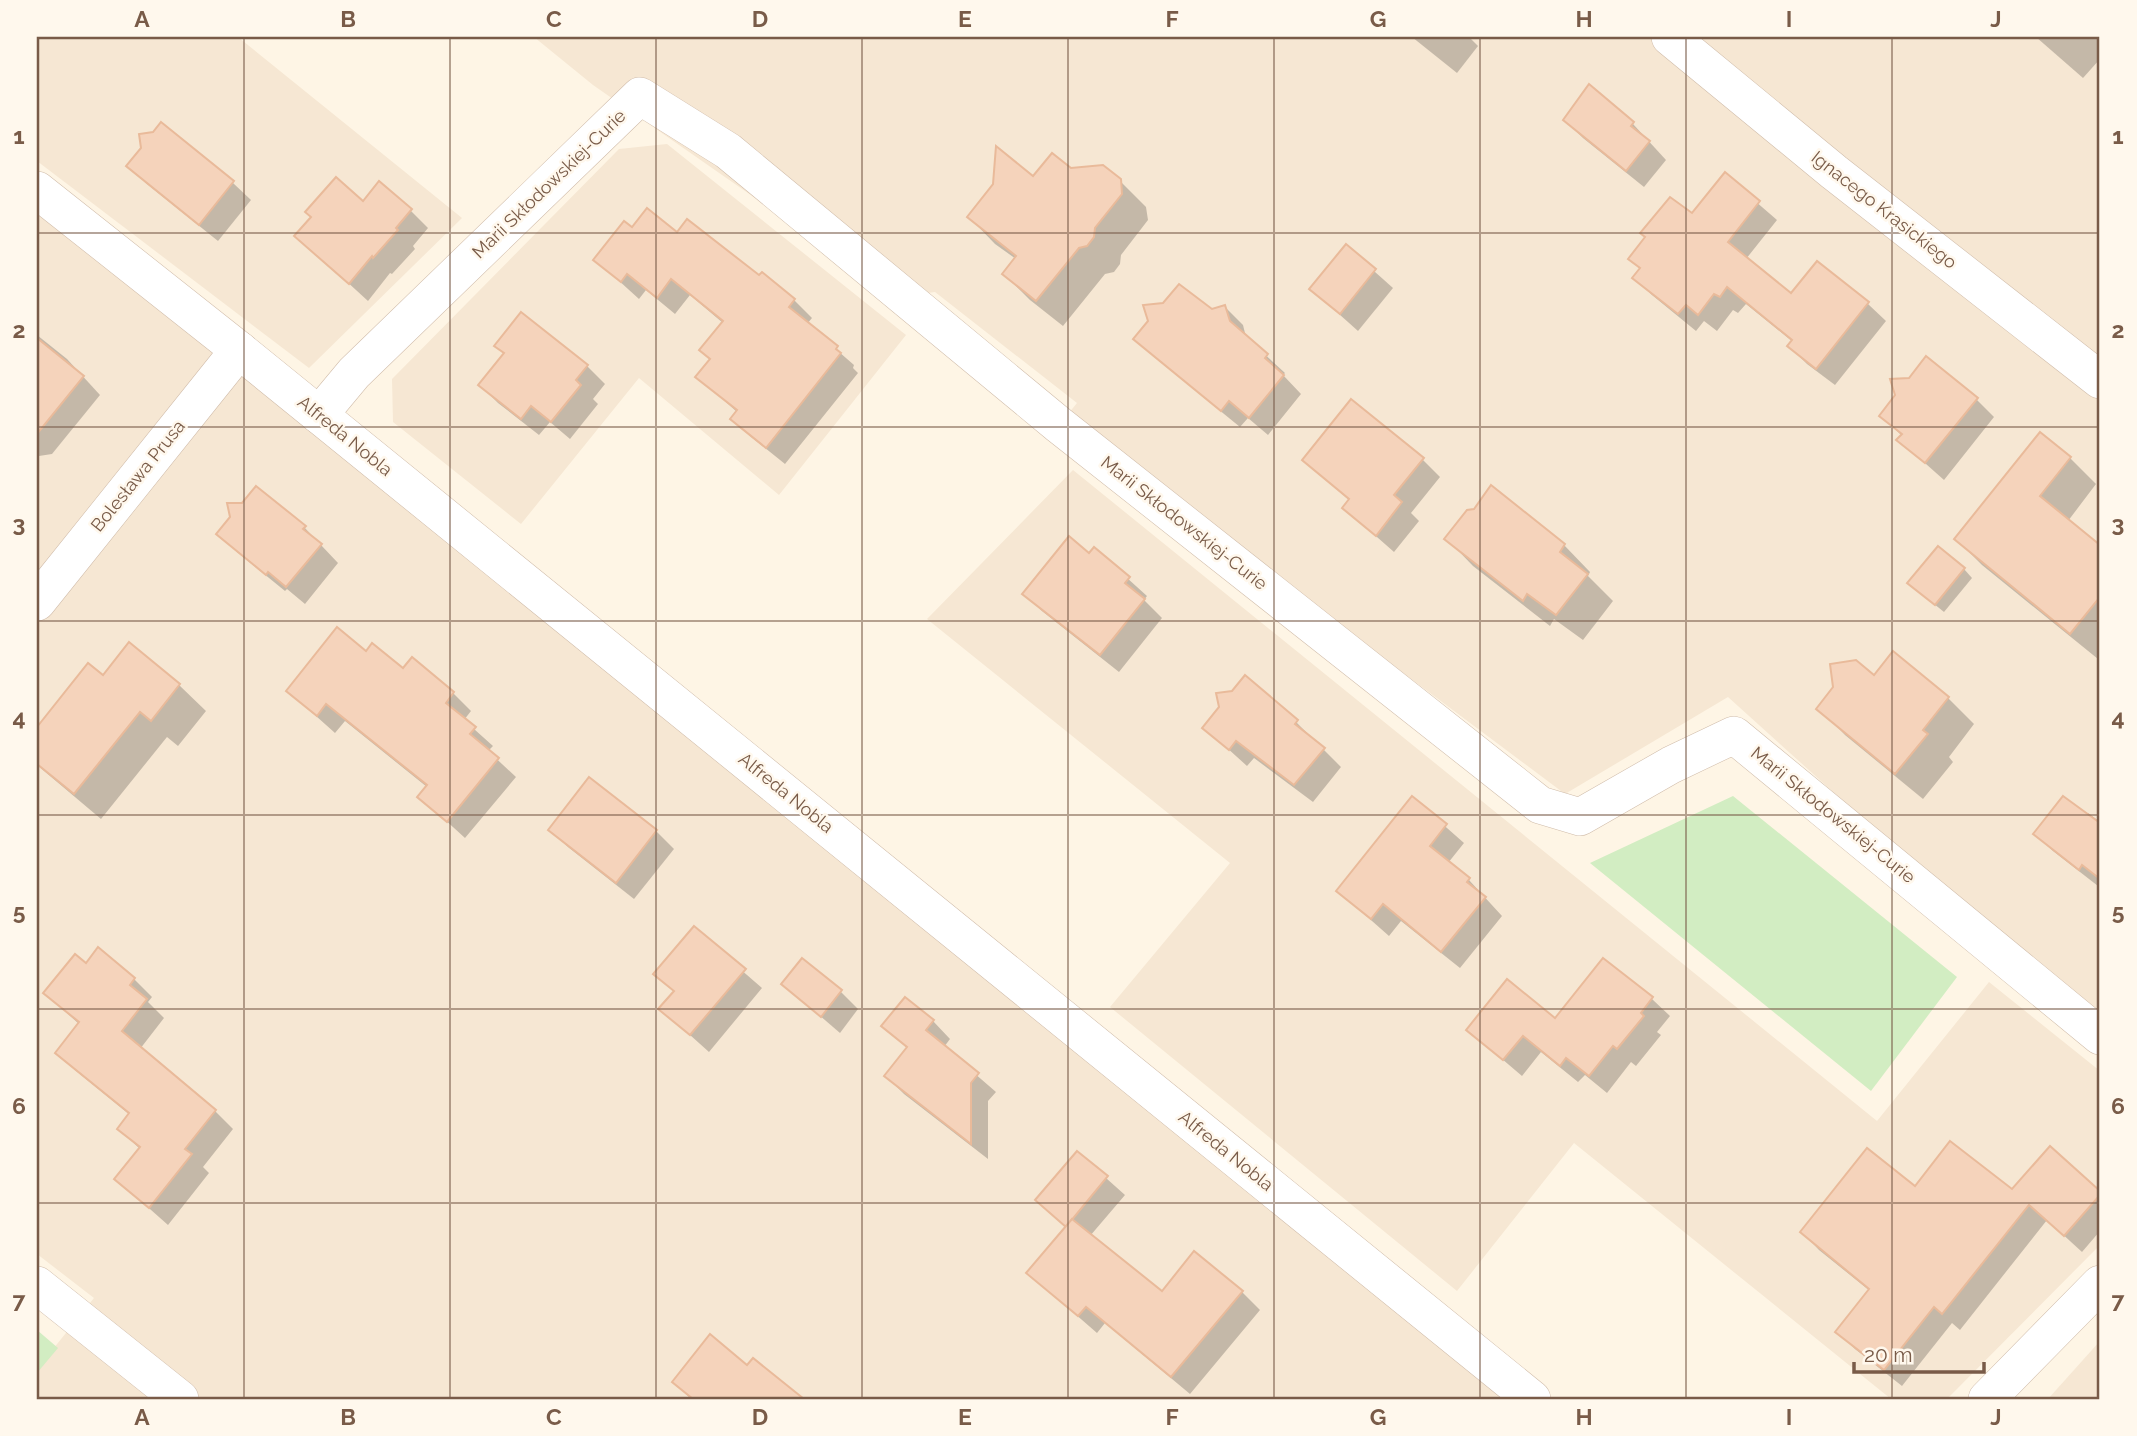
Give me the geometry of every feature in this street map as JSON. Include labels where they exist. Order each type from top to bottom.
[{"type":"street","name":"Ignacego Krasickiego","points":[[1670,37],[1834,172],[2100,380]]},
{"type":"street","name":"Marii Skłodowskiej-Curie","points":[[319,415],[354,373],[640,96],[728,151],[1070,433],[1540,804],[1580,817],[1671,765],[1734,734],[2100,1036]]},
{"type":"street","name":"Alfreda Nobla","points":[[37,190],[239,350],[1532,1399]]},
{"type":"street","name":"Bolesława Prusa","points":[[37,602],[239,350]]},
{"type":"street","points":[[1987,1399],[2100,1284]]},
{"type":"street","points":[[37,1285],[180,1399]]},
{"type":"shaded area","points":[[37,37],[238,37],[462,218],[309,368],[37,161]]},
{"type":"shaded area","points":[[534,37],[1657,37],[2100,382],[2100,1033],[1728,697],[1565,794],[1116,458],[1059,425],[1077,403],[935,292],[897,297],[593,85]]},
{"type":"shaded area","points":[[1690,37],[2100,37],[2100,368]]},
{"type":"shaded area","points":[[667,144],[906,335],[779,495],[639,378],[521,524],[393,422],[392,379],[619,149]]},
{"type":"shaded area","points":[[37,205],[1528,1399],[37,1399],[37,1369],[94,1298],[37,1254]]},
{"type":"shaded area","points":[[1073,470],[1877,1121],[1989,982],[2100,1071],[2100,1245],[1947,1399],[1891,1399],[1574,1143],[1457,1291],[1110,1007],[1230,863],[927,619]]},
{"type":"shaded area","points":[[2100,1341],[2100,1399],[2048,1399]]},
{"type":"green space","points":[[1733,796],[1957,977],[1871,1091],[1590,863]]},
{"type":"green space","points":[[37,1330],[58,1348],[37,1373]]},
{"type":"building","points":[[1589,84],[1634,122],[1631,126],[1650,141],[1626,171],[1563,120]]},
{"type":"building","points":[[161,122],[234,181],[199,225],[126,166],[141,148],[139,134],[153,132]]},
{"type":"building","points":[[996,146],[1033,176],[1052,153],[1071,168],[1103,165],[1121,179],[1122,194],[1095,228],[1094,237],[1087,246],[1079,248],[1036,301],[1002,274],[1016,256],[967,217],[993,184]]},
{"type":"building","points":[[1725,172],[1760,201],[1728,242],[1791,293],[1817,261],[1869,302],[1816,369],[1787,346],[1792,340],[1727,287],[1720,297],[1714,294],[1698,315],[1686,305],[1678,314],[1632,278],[1640,268],[1628,259],[1645,237],[1640,233],[1670,197],[1692,213]]},
{"type":"building","points":[[336,177],[363,201],[379,181],[412,209],[396,228],[398,230],[349,284],[294,236],[311,217],[305,212]]},
{"type":"building","points":[[647,208],[677,232],[687,219],[759,275],[762,272],[795,299],[789,307],[838,346],[836,349],[841,353],[766,448],[730,419],[737,410],[695,377],[710,359],[699,350],[723,321],[671,279],[657,298],[627,274],[621,282],[593,260],[624,221],[632,227]]},
{"type":"building","points":[[1346,244],[1376,269],[1340,314],[1309,289]]},
{"type":"building","points":[[1179,284],[1212,309],[1225,305],[1230,321],[1268,354],[1265,358],[1284,375],[1249,418],[1229,401],[1221,411],[1133,339],[1148,321],[1143,305],[1163,303]]},
{"type":"building","points":[[521,312],[588,365],[576,380],[581,385],[551,422],[531,406],[521,419],[478,385],[504,353],[494,346]]},
{"type":"building","points":[[37,338],[84,376],[37,434]]},
{"type":"building","points":[[1926,356],[1978,398],[1925,463],[1896,440],[1902,434],[1879,416],[1895,395],[1890,379],[1909,378]]},
{"type":"building","points":[[1351,399],[1424,458],[1394,495],[1402,502],[1376,536],[1342,508],[1349,499],[1302,460]]},
{"type":"building","points":[[2040,432],[2071,457],[2040,496],[2100,545],[2100,597],[2070,634],[1954,539]]},
{"type":"building","points":[[1491,485],[1565,544],[1560,552],[1588,574],[1556,615],[1527,594],[1523,601],[1444,539],[1467,510],[1474,509]]},
{"type":"building","points":[[256,486],[306,526],[303,529],[322,544],[286,587],[268,572],[266,575],[216,534],[230,517],[227,503],[242,503]]},
{"type":"building","points":[[1069,536],[1089,553],[1094,547],[1130,577],[1125,583],[1145,599],[1100,655],[1022,594]]},
{"type":"building","points":[[1938,546],[1965,568],[1935,605],[1907,583]]},
{"type":"building","points":[[337,627],[366,651],[372,643],[403,668],[412,657],[454,692],[446,703],[476,727],[470,734],[499,758],[447,822],[417,797],[427,785],[326,704],[317,716],[286,691]]},
{"type":"building","points":[[129,642],[180,684],[151,721],[140,712],[74,794],[37,764],[37,727],[88,663],[103,675]]},
{"type":"building","points":[[1893,651],[1949,697],[1923,730],[1928,734],[1895,774],[1816,709],[1833,687],[1830,664],[1856,660],[1874,675]]},
{"type":"building","points":[[1245,675],[1298,720],[1295,724],[1325,748],[1294,785],[1236,741],[1229,750],[1202,728],[1219,707],[1216,693],[1232,691]]},
{"type":"building","points":[[589,777],[657,830],[616,883],[548,830]]},
{"type":"building","points":[[1412,796],[1447,824],[1430,846],[1470,878],[1467,882],[1486,897],[1441,952],[1383,904],[1371,919],[1336,891]]},
{"type":"building","points":[[2063,796],[2100,823],[2100,879],[2082,865],[2079,870],[2033,834]]},
{"type":"building","points":[[694,926],[746,969],[690,1035],[658,1009],[674,991],[653,974]]},
{"type":"building","points":[[98,947],[135,978],[130,985],[147,999],[122,1031],[216,1110],[185,1149],[192,1154],[149,1208],[114,1179],[140,1147],[117,1129],[129,1113],[55,1053],[79,1022],[43,993],[75,954],[86,963]]},
{"type":"building","points":[[802,958],[842,990],[821,1017],[781,984]]},
{"type":"building","points":[[1603,958],[1653,997],[1641,1013],[1644,1016],[1617,1049],[1613,1046],[1589,1076],[1566,1058],[1560,1066],[1523,1036],[1503,1060],[1466,1030],[1507,979],[1555,1018]]},
{"type":"building","points":[[905,997],[934,1020],[926,1030],[979,1073],[971,1083],[971,1144],[884,1076],[907,1047],[881,1026]]},
{"type":"building","points":[[1950,1141],[2012,1189],[2050,1146],[2100,1191],[2100,1195],[2064,1236],[2029,1205],[1942,1314],[1934,1307],[1884,1370],[1835,1332],[1869,1289],[1800,1232],[1867,1148],[1915,1186]]},
{"type":"building","points":[[1077,1151],[1108,1176],[1066,1227],[1035,1200]]},
{"type":"building","points":[[1072,1219],[1162,1291],[1194,1251],[1243,1291],[1171,1377],[1086,1307],[1078,1316],[1026,1273]]},
{"type":"building","points":[[710,1334],[747,1365],[753,1358],[804,1399],[693,1399],[672,1382]]}]
